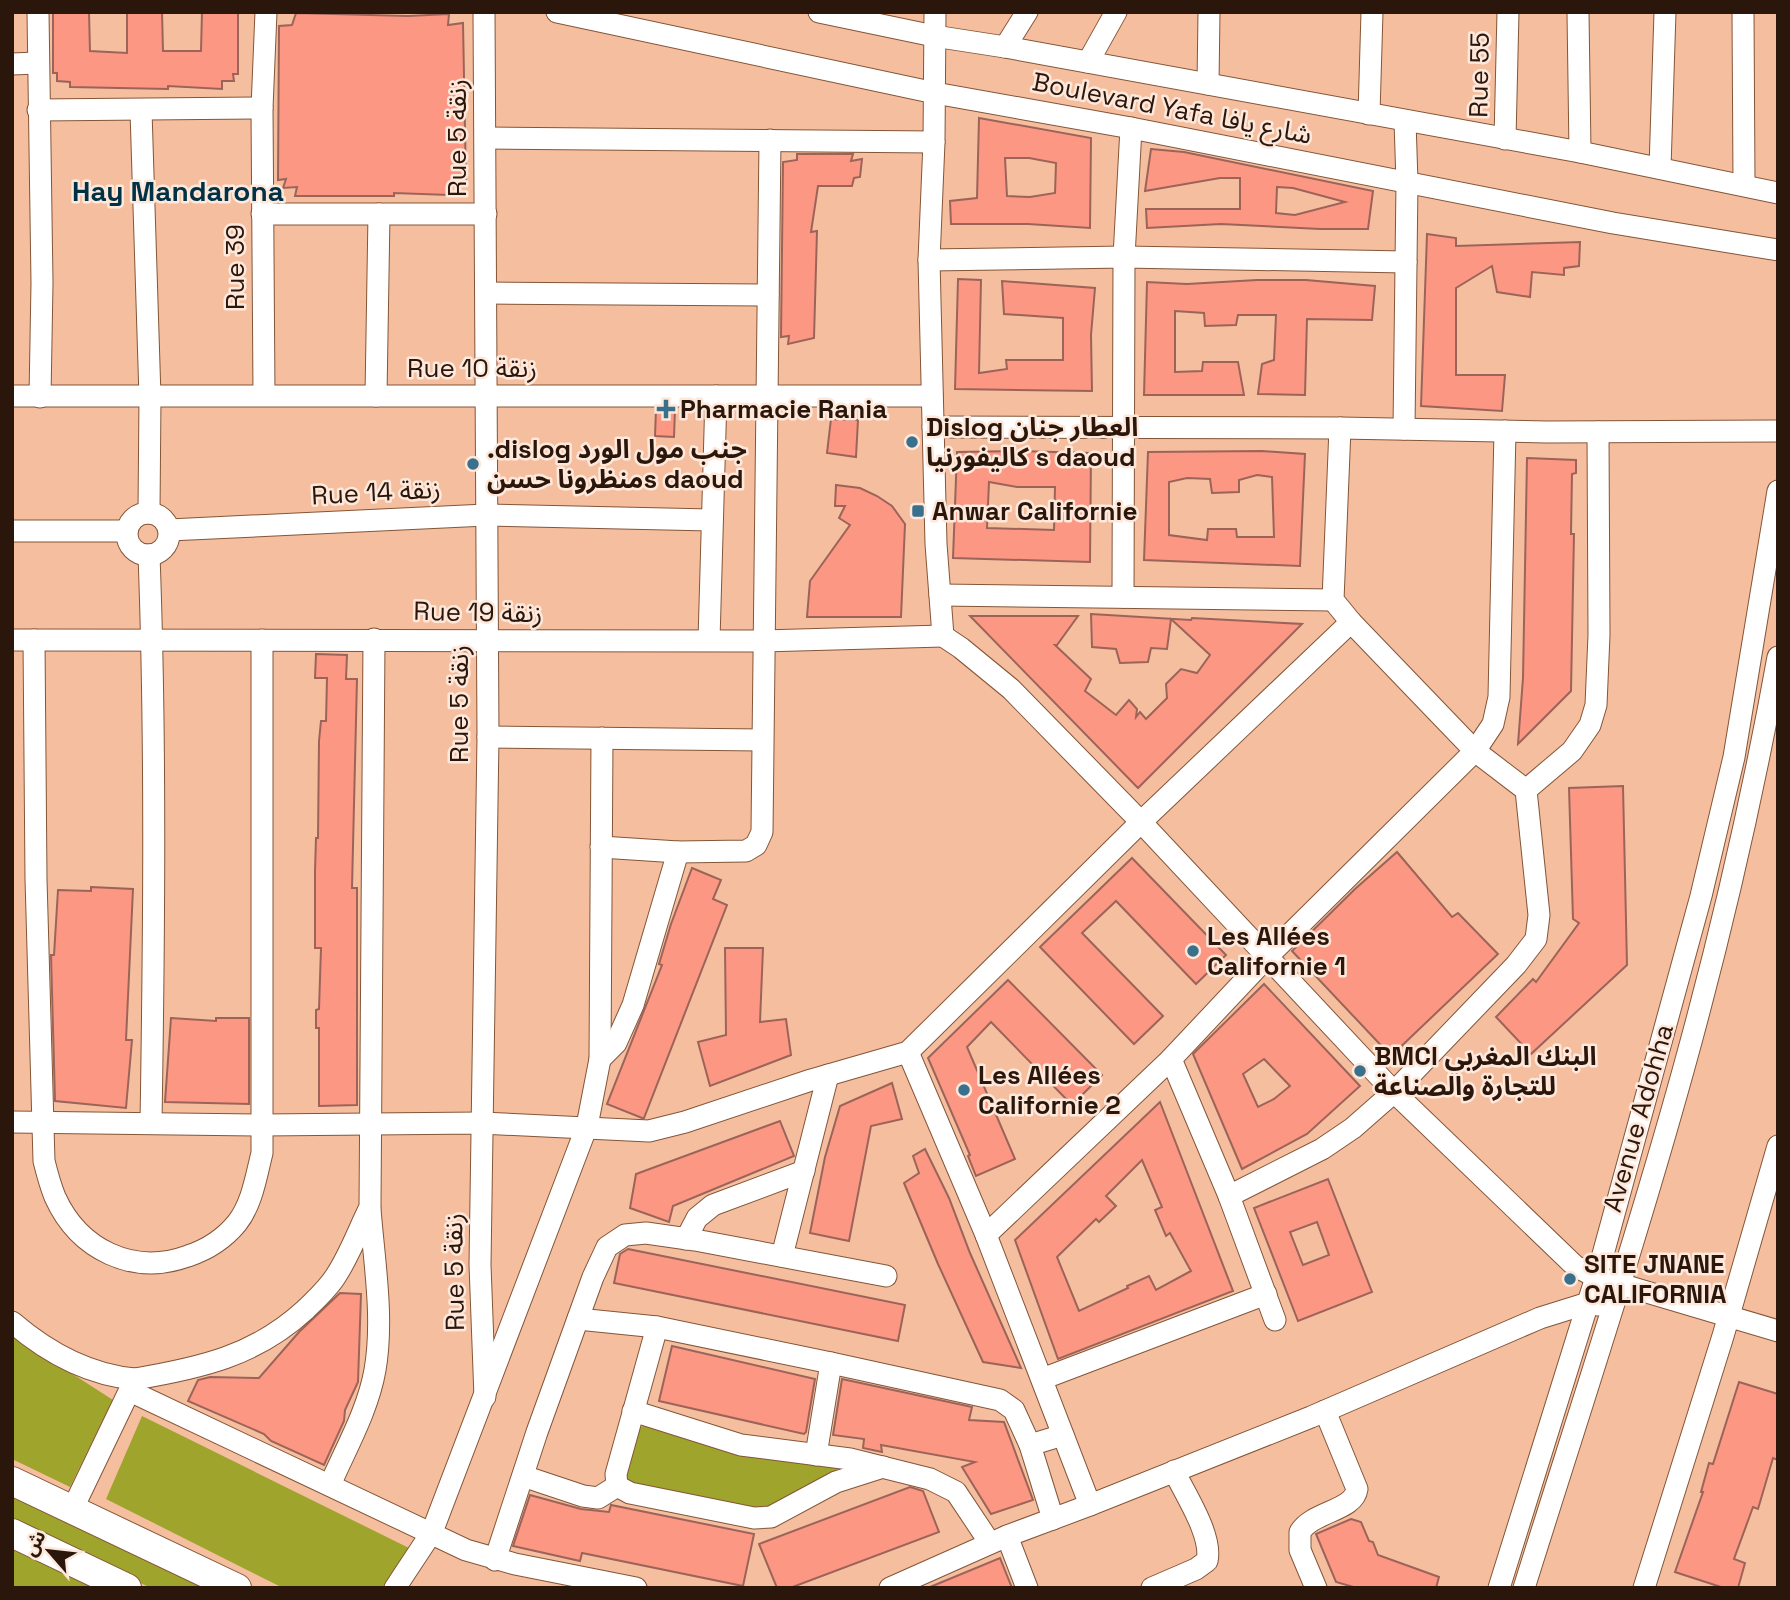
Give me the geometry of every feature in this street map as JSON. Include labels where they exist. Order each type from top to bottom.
[{"type":"main road","points":[[12,1481],[74,1508],[237,1588]]},
{"type":"main road","points":[[12,1533],[127,1588]]},
{"type":"street","points":[[38,12],[42,283],[40,397]]},
{"type":"street","name":"Rue 39","points":[[264,395],[262,108],[266,12]]},
{"type":"street","name":"Rue 5 زنقة","points":[[484,12],[488,737],[480,1265],[485,1396]]},
{"type":"street","name":"Boulevard Yafa شارع يافا","points":[[557,12],[934,93],[1131,128],[1613,223],[1778,250]]},
{"type":"street","name":"Boulevard Yafa شارع يافا","points":[[819,12],[934,36],[1580,152],[1778,192]]},
{"type":"street","points":[[935,12],[934,142],[929,260],[933,427],[943,636],[1011,689],[1141,822],[1394,1092],[1575,1266],[1596,1277],[1778,1331]]},
{"type":"street","points":[[1005,47],[1027,12]]},
{"type":"street","points":[[1088,62],[1116,12]]},
{"type":"street","points":[[1208,84],[1209,12]]},
{"type":"street","points":[[1369,114],[1372,12]]},
{"type":"street","name":"Rue 55","points":[[1505,139],[1508,12]]},
{"type":"street","points":[[1578,12],[1580,152]]},
{"type":"street","points":[[1660,168],[1665,12]]},
{"type":"street","points":[[1743,12],[1744,184]]},
{"type":"street","points":[[12,64],[37,63]]},
{"type":"street","points":[[38,110],[262,108]]},
{"type":"street","points":[[141,111],[149,397],[149,513]]},
{"type":"street","points":[[1404,429],[1407,181],[1405,121]]},
{"type":"street","points":[[1122,597],[1125,257],[1131,128]]},
{"type":"street","points":[[486,138],[934,142]]},
{"type":"street","points":[[601,847],[678,852],[746,850],[756,845],[762,832],[762,641],[770,140]]},
{"type":"street","points":[[262,214],[485,214]]},
{"type":"street","points":[[376,396],[379,214]]},
{"type":"street","points":[[929,260],[1125,257],[1406,262]]},
{"type":"street","points":[[487,293],[768,295]]},
{"type":"street","name":"Rue 10 زنقة","points":[[12,396],[932,396]]},
{"type":"street","points":[[709,640],[716,396]]},
{"type":"street","points":[[933,427],[1778,431]]},
{"type":"street","points":[[1229,1196],[1322,1149],[1353,1128],[1394,1092],[1516,965],[1536,939],[1539,915],[1525,790],[1475,751],[1333,600],[1340,428]]},
{"type":"street","points":[[986,1234],[1171,1059],[1268,957],[1475,751],[1493,724],[1499,697],[1505,431]]},
{"type":"street","points":[[1525,790],[1572,751],[1590,725],[1596,705],[1599,635],[1598,432]]},
{"type":"street","points":[[1499,1588],[1596,1277],[1701,895],[1734,757],[1778,491]]},
{"type":"street","points":[[149,513],[164,520],[169,530],[164,547],[155,554],[143,554],[132,548],[128,531],[133,520],[149,513]]},
{"type":"street","name":"Rue 14 زنقة","points":[[169,530],[486,515],[711,520]]},
{"type":"street","points":[[12,531],[128,531]]},
{"type":"street","points":[[149,555],[154,933],[151,1123]]},
{"type":"street","points":[[940,595],[1333,600]]},
{"type":"street","points":[[12,1122],[262,1125],[481,1123],[649,1131],[908,1052],[1141,822],[1351,622]]},
{"type":"street","name":"Rue 19 زنقة","points":[[12,640],[762,641],[943,636]]},
{"type":"street","points":[[330,1485],[366,1401],[374,1372],[377,1346],[370,1207],[374,639]]},
{"type":"street","points":[[34,640],[36,893],[44,1161],[55,1197],[76,1228],[97,1247],[120,1259],[143,1265],[174,1261],[195,1254],[236,1224],[246,1207],[262,1153],[262,640]]},
{"type":"street","name":"Avenue Adohha","points":[[1524,1588],[1683,1071],[1727,901],[1759,761],[1778,657]]},
{"type":"street","points":[[488,737],[762,740]]},
{"type":"street","points":[[395,1588],[432,1532],[587,1126],[600,1059],[602,738]]},
{"type":"street","points":[[600,1059],[616,1043],[633,1005],[678,852]]},
{"type":"street","points":[[908,1052],[986,1234],[1090,1505]]},
{"type":"street","points":[[1171,1059],[1229,1196],[1275,1320]]},
{"type":"street","points":[[782,1256],[828,1075]]},
{"type":"street","points":[[1644,1588],[1729,1316],[1778,1146]]},
{"type":"street","points":[[686,1239],[697,1218],[713,1205],[804,1171]]},
{"type":"street","points":[[74,1508],[132,1385],[234,1355],[261,1343],[288,1325],[318,1298],[337,1275],[370,1207]]},
{"type":"street","points":[[495,1560],[593,1277],[607,1247],[625,1235],[646,1233],[886,1276]]},
{"type":"street","points":[[1042,1379],[1266,1294]]},
{"type":"street","points":[[890,1588],[999,1539],[1325,1411],[1540,1318],[1588,1303],[1612,1308]]},
{"type":"street","points":[[578,1319],[657,1326],[1000,1400],[1014,1410],[1030,1445],[1053,1519]]},
{"type":"street","points":[[12,1322],[43,1345],[95,1372],[132,1385],[466,1550],[495,1560],[636,1588]]},
{"type":"street","points":[[617,1486],[616,1474],[657,1326]]},
{"type":"street","points":[[816,1455],[831,1363]]},
{"type":"street","points":[[633,1411],[741,1445],[850,1460],[930,1479],[956,1492],[999,1539],[1027,1588]]},
{"type":"street","points":[[1316,1588],[1300,1550],[1300,1532],[1315,1518],[1351,1502],[1357,1489],[1325,1411]]},
{"type":"street","points":[[1030,1445],[1063,1435]]},
{"type":"street","points":[[617,1486],[630,1493],[754,1518],[771,1517],[836,1482],[883,1467]]},
{"type":"street","points":[[1152,1588],[1196,1569],[1207,1561],[1209,1551],[1206,1538],[1174,1471]]},
{"type":"street","points":[[523,1476],[583,1496],[598,1498],[617,1486]]},
{"type":"shaded area","points":[[12,1335],[113,1400],[70,1487],[12,1459]]},
{"type":"shaded area","points":[[142,1416],[411,1549],[382,1588],[283,1588],[106,1499]]},
{"type":"shaded area","points":[[647,1424],[837,1463],[836,1476],[770,1512],[629,1486],[623,1472],[634,1430]]},
{"type":"shaded area","points":[[12,1492],[215,1588],[151,1588],[12,1522]]},
{"type":"shaded area","points":[[12,1541],[111,1588],[12,1588]]},
{"type":"building","points":[[53,12],[89,12],[90,51],[127,53],[127,12],[162,12],[163,51],[201,51],[202,12],[238,12],[238,74],[233,74],[234,81],[222,81],[222,89],[168,86],[168,89],[70,87],[70,82],[57,81],[57,73],[53,73]]},
{"type":"building","points":[[296,13],[408,16],[449,14],[448,25],[463,23],[466,183],[449,186],[449,195],[394,193],[394,196],[295,196],[297,187],[283,188],[286,179],[278,180],[279,26],[292,25]]},
{"type":"building","points":[[979,118],[1091,138],[1090,228],[1028,224],[951,224],[950,201],[977,198]],"holes":[[[1005,158],[1029,158],[1056,163],[1055,193],[1030,197],[1007,196]]]},
{"type":"building","points":[[1151,149],[1184,152],[1373,191],[1368,229],[1320,229],[1221,224],[1147,228],[1146,209],[1240,209],[1240,178],[1220,178],[1145,191]],"holes":[[[1277,187],[1293,188],[1345,202],[1295,215],[1276,213]]]},
{"type":"building","points":[[797,154],[853,154],[851,161],[862,159],[860,177],[854,178],[852,186],[818,186],[811,232],[817,231],[814,338],[788,344],[789,336],[781,337],[783,162],[797,160]]},
{"type":"building","points":[[1427,234],[1456,238],[1456,246],[1580,242],[1579,266],[1564,268],[1564,275],[1532,272],[1530,297],[1497,292],[1492,266],[1456,288],[1456,375],[1505,375],[1502,411],[1421,406]]},
{"type":"building","points":[[958,279],[981,280],[979,373],[1007,369],[1006,360],[1063,360],[1063,318],[1004,314],[1002,281],[1095,288],[1091,335],[1092,391],[955,389]]},
{"type":"building","points":[[1306,280],[1375,286],[1372,320],[1307,319],[1305,395],[1258,394],[1262,364],[1274,360],[1276,315],[1238,315],[1236,325],[1205,326],[1204,313],[1175,311],[1175,372],[1202,371],[1203,362],[1238,362],[1244,395],[1144,395],[1147,282],[1187,284]]},
{"type":"building","points":[[656,409],[675,409],[674,437],[655,436]]},
{"type":"building","points":[[831,419],[858,420],[856,457],[827,453]]},
{"type":"building","points":[[1262,451],[1305,454],[1300,566],[1144,560],[1148,452]],"holes":[[[1257,475],[1272,477],[1274,537],[1237,537],[1236,529],[1208,529],[1207,540],[1169,535],[1169,482],[1187,478],[1210,479],[1212,493],[1239,492],[1239,480]]]},
{"type":"building","points":[[957,452],[1091,453],[1090,562],[953,558]],"holes":[[[989,482],[1017,487],[1055,487],[1054,530],[987,528]]]},
{"type":"building","points":[[1527,458],[1576,460],[1576,473],[1572,474],[1571,534],[1574,534],[1571,691],[1518,744],[1523,678]]},
{"type":"building","points":[[836,485],[860,488],[877,496],[892,506],[905,524],[901,617],[807,617],[810,581],[850,525],[839,518],[845,506],[835,506]]},
{"type":"building","points":[[1091,614],[1302,624],[1138,788],[970,616],[1078,616],[1055,645],[1091,679],[1085,691],[1116,715],[1129,700],[1137,709],[1136,717],[1140,712],[1146,719],[1167,698],[1166,684],[1181,669],[1197,673],[1210,655],[1171,619],[1167,649],[1151,648],[1148,662],[1120,663],[1116,649],[1092,647]]},
{"type":"building","points":[[316,654],[347,655],[346,679],[357,679],[352,888],[357,888],[357,1105],[319,1106],[319,1028],[316,1028],[316,1010],[319,1009],[321,948],[315,948],[315,871],[319,741],[321,721],[326,721],[327,678],[315,678]]},
{"type":"building","points":[[1623,786],[1627,965],[1531,1054],[1496,1017],[1533,979],[1536,982],[1579,923],[1573,919],[1569,788]]},
{"type":"building","points":[[1397,852],[1452,917],[1458,913],[1498,954],[1391,1056],[1292,951]]},
{"type":"building","name":"Les Allées Californie 1","points":[[1132,858],[1226,955],[1196,984],[1116,901],[1082,933],[1163,1016],[1134,1044],[1040,947]]},
{"type":"building","points":[[692,868],[721,880],[713,899],[727,905],[642,1118],[607,1104],[662,965],[659,964],[671,924]]},
{"type":"building","points":[[91,887],[133,889],[126,1040],[132,1040],[126,1108],[55,1101],[51,955],[54,955],[58,890],[91,891]]},
{"type":"building","points":[[725,948],[763,948],[760,1022],[786,1019],[791,1055],[710,1086],[698,1042],[726,1035]]},
{"type":"building","name":"Les Allées Californie 2","points":[[1008,980],[1102,1075],[1072,1105],[991,1022],[967,1047],[1015,1159],[976,1176],[968,1156],[970,1155],[928,1058]]},
{"type":"building","points":[[1264,984],[1360,1086],[1307,1134],[1242,1169],[1193,1054]],"holes":[[[1264,1059],[1290,1086],[1258,1107],[1243,1074]]]},
{"type":"building","points":[[171,1018],[216,1021],[216,1018],[249,1018],[249,1104],[165,1102]]},
{"type":"building","points":[[892,1083],[902,1119],[871,1126],[849,1241],[810,1233],[825,1157],[840,1106]]},
{"type":"building","points":[[1160,1102],[1233,1291],[1058,1359],[1015,1240]],"holes":[[[1142,1160],[1162,1207],[1155,1210],[1166,1236],[1170,1233],[1191,1271],[1156,1290],[1149,1276],[1079,1311],[1057,1257],[1096,1219],[1099,1222],[1116,1206],[1106,1196]]]},
{"type":"building","points":[[780,1121],[794,1156],[673,1206],[669,1222],[630,1208],[636,1174]]},
{"type":"building","points":[[925,1149],[949,1198],[970,1253],[1021,1368],[983,1362],[938,1264],[904,1183],[919,1173],[913,1156]]},
{"type":"building","points":[[1328,1179],[1372,1292],[1298,1321],[1254,1208]],"holes":[[[1317,1222],[1329,1255],[1303,1265],[1290,1232]]]},
{"type":"building","points":[[628,1249],[905,1305],[898,1341],[614,1283],[620,1254]]},
{"type":"building","points":[[340,1293],[361,1294],[358,1382],[324,1465],[271,1441],[264,1434],[188,1401],[198,1380],[210,1377],[259,1378],[299,1332]]},
{"type":"building","points":[[672,1346],[815,1379],[806,1432],[804,1434],[659,1401]]},
{"type":"building","points":[[842,1379],[972,1407],[969,1420],[1004,1422],[1033,1500],[991,1514],[962,1467],[975,1462],[881,1445],[882,1452],[863,1448],[864,1439],[833,1435]]},
{"type":"building","points":[[1739,1382],[1778,1394],[1778,1460],[1773,1458],[1758,1509],[1753,1507],[1734,1559],[1745,1563],[1738,1588],[1724,1588],[1675,1572],[1703,1492],[1709,1463],[1713,1464]]},
{"type":"building","points":[[910,1487],[923,1491],[939,1532],[790,1588],[777,1588],[759,1544]]},
{"type":"building","points":[[530,1495],[581,1509],[609,1512],[611,1505],[754,1534],[743,1586],[582,1553],[580,1561],[513,1546]]},
{"type":"building","points":[[1351,1519],[1361,1522],[1378,1555],[1439,1577],[1436,1588],[1357,1588],[1336,1582],[1316,1534]]},
{"type":"building","points":[[1000,1558],[1012,1588],[930,1588],[930,1587]]},
{"type":"place","name":"Pharmacie Rania","points":[[666,409]]},
{"type":"place","name":"Dislog العطار جنان كاليفورنيا s daoud","points":[[912,442]]},
{"type":"place","name":".dislog جنب مول الورد منظرونا حسنs daoud","points":[[473,464]]},
{"type":"place","name":"Anwar Californie","points":[[918,511]]},
{"type":"place","name":"Les Allées Californie 1","points":[[1193,951]]},
{"type":"place","name":"BMCI البنك المغربي للتجارة والصناعة","points":[[1360,1071]]},
{"type":"place","name":"Les Allées Californie 2","points":[[964,1090]]},
{"type":"place","name":"SITE JNANE CALIFORNIA","points":[[1570,1279]]},
{"type":"district","name":"Hay Mandarona","points":[[178,191]]}]
